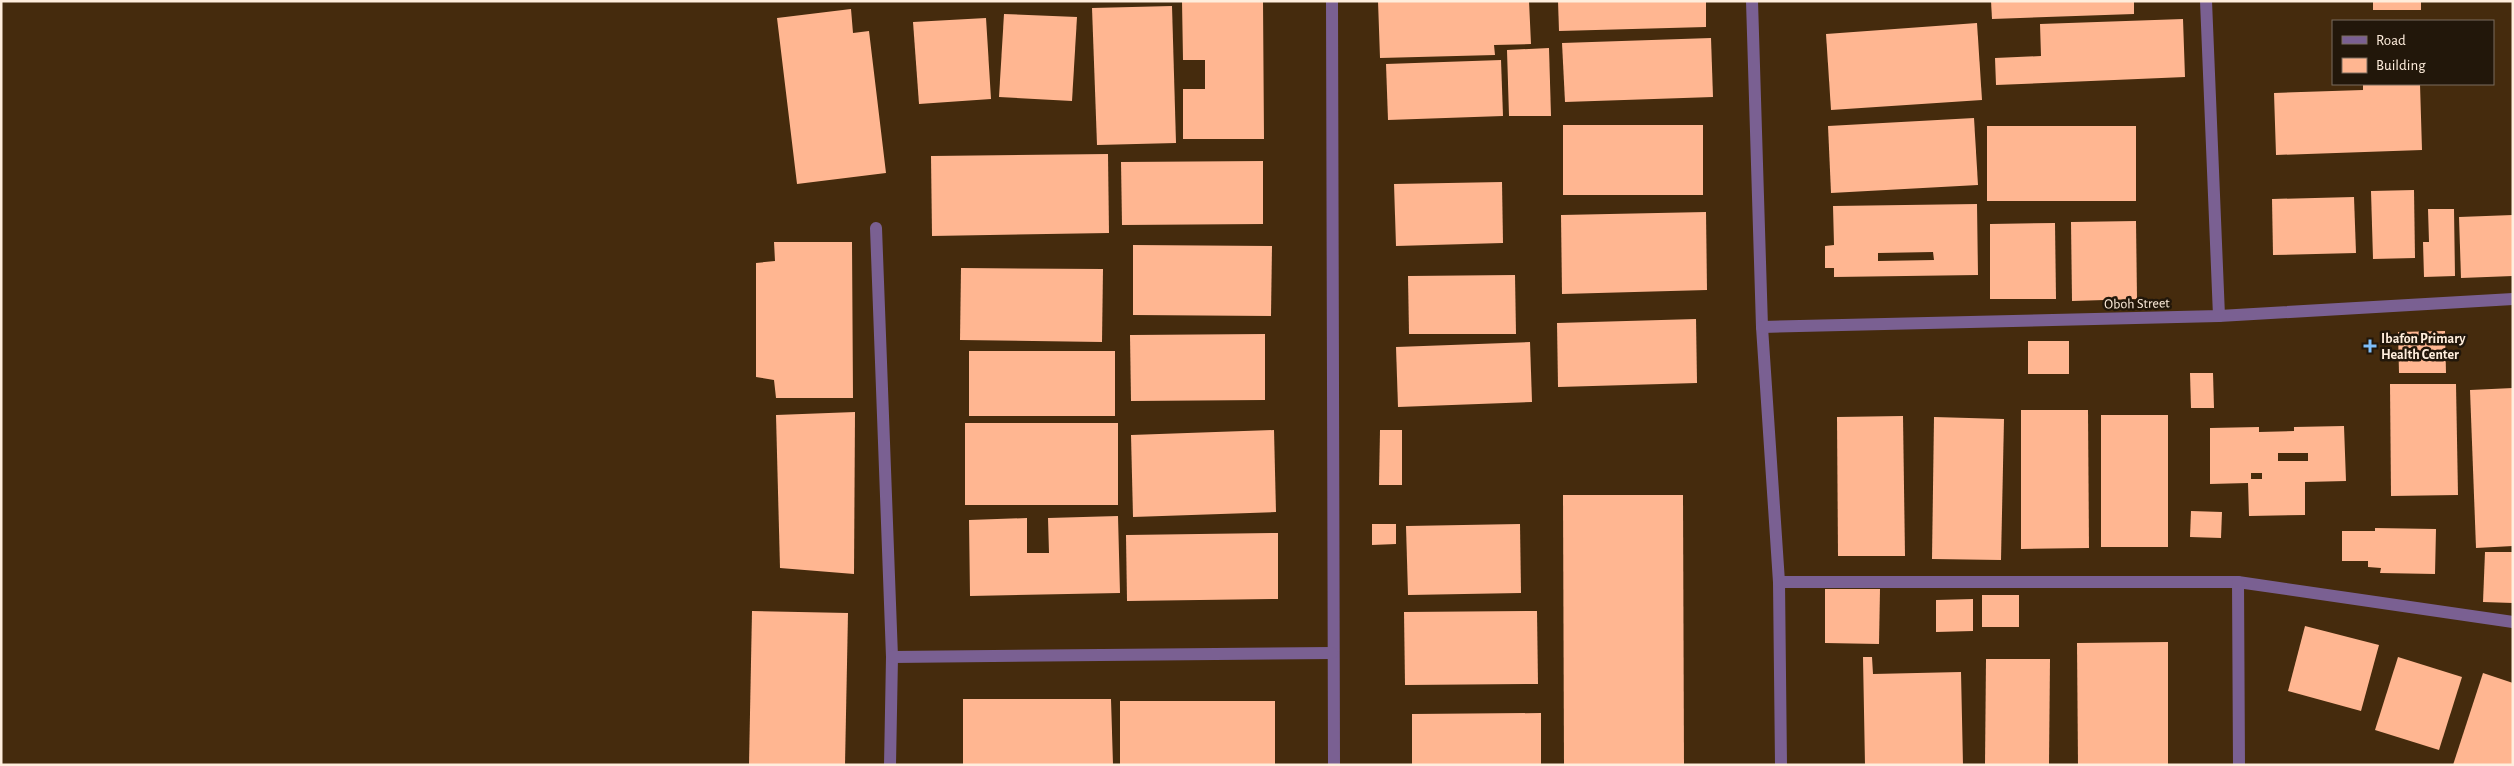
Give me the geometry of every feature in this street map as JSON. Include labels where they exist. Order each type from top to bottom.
[{"type":"street","points":[[1332,1],[1332,653],[1334,765]]},
{"type":"street","points":[[1752,1],[1762,326],[1779,582],[1782,765]]},
{"type":"street","points":[[2206,1],[2219,316]]},
{"type":"street","points":[[876,228],[892,657],[890,765]]},
{"type":"street","name":"Oboh Street","points":[[1762,326],[2219,316],[2513,299]]},
{"type":"street","points":[[1779,582],[2238,582],[2513,622]]},
{"type":"street","points":[[2238,582],[2239,765]]},
{"type":"street","points":[[892,657],[1332,653]]},
{"type":"building","points":[[1182,1],[1263,1],[1264,139],[1183,139],[1183,89],[1205,89],[1205,60],[1183,60]]},
{"type":"building","points":[[1378,1],[1529,1],[1531,44],[1494,45],[1495,55],[1380,58]]},
{"type":"building","points":[[1558,1],[1706,1],[1706,27],[1559,31]]},
{"type":"building","points":[[1991,1],[2134,1],[2134,14],[1992,19]]},
{"type":"building","points":[[2373,1],[2421,1],[2421,10],[2373,10]]},
{"type":"building","points":[[1172,6],[1176,143],[1097,145],[1092,8]]},
{"type":"building","points":[[851,9],[853,33],[869,31],[886,173],[797,184],[777,18]]},
{"type":"building","points":[[1004,14],[1077,17],[1072,101],[999,97]]},
{"type":"building","points":[[986,18],[991,99],[919,104],[913,22]]},
{"type":"building","points":[[2183,19],[2185,77],[1996,85],[1995,58],[2041,56],[2040,24]]},
{"type":"building","points":[[1977,23],[1982,100],[1831,110],[1826,34]]},
{"type":"building","points":[[1711,38],[1713,97],[1565,102],[1562,43]]},
{"type":"building","points":[[1549,48],[1551,116],[1509,116],[1507,50]]},
{"type":"building","points":[[1501,60],[1503,116],[1388,120],[1386,64]]},
{"type":"building","points":[[2363,85],[2420,85],[2422,150],[2276,155],[2274,93],[2363,90]]},
{"type":"building","points":[[1974,118],[1978,185],[1831,193],[1828,126]]},
{"type":"building","points":[[1563,125],[1703,125],[1703,195],[1563,195]]},
{"type":"building","points":[[1987,126],[2136,126],[2136,201],[1987,201]]},
{"type":"building","points":[[1108,154],[1109,233],[932,236],[931,156]]},
{"type":"building","points":[[1263,161],[1263,224],[1122,225],[1121,162]]},
{"type":"building","points":[[1502,182],[1503,243],[1396,246],[1394,184]]},
{"type":"building","points":[[2414,190],[2415,258],[2373,259],[2371,191]]},
{"type":"building","points":[[2354,197],[2356,253],[2273,255],[2272,199]]},
{"type":"building","points":[[1977,204],[1978,275],[1834,277],[1834,268],[1825,268],[1825,246],[1834,245],[1833,206]],"holes":[[[1933,252],[1934,260],[1878,261],[1878,253]]]},
{"type":"building","points":[[2428,209],[2454,209],[2455,276],[2424,277],[2423,242],[2429,242]]},
{"type":"building","points":[[1706,212],[1707,290],[1562,294],[1561,215]]},
{"type":"building","points":[[2513,215],[2513,276],[2461,278],[2459,217]]},
{"type":"building","points":[[2136,221],[2137,299],[2072,301],[2071,222]]},
{"type":"building","points":[[2055,223],[2056,299],[1990,299],[1990,224]]},
{"type":"building","points":[[774,242],[852,242],[853,398],[776,398],[774,380],[756,377],[756,263],[775,261]]},
{"type":"building","points":[[1133,245],[1272,246],[1271,316],[1133,315]]},
{"type":"building","points":[[961,268],[1103,269],[1102,342],[960,340]]},
{"type":"building","points":[[1515,275],[1516,334],[1409,334],[1408,276]]},
{"type":"building","points":[[1696,319],[1697,383],[1558,387],[1557,323]]},
{"type":"building","points":[[2445,331],[2446,373],[2399,373],[2398,332]]},
{"type":"building","points":[[1265,334],[1265,400],[1131,401],[1130,335]]},
{"type":"building","points":[[2028,341],[2069,341],[2069,374],[2028,374]]},
{"type":"building","points":[[1530,342],[1532,402],[1398,407],[1396,347]]},
{"type":"building","points":[[969,351],[1115,351],[1115,416],[969,416]]},
{"type":"building","points":[[2190,373],[2213,373],[2214,408],[2191,408]]},
{"type":"building","points":[[2390,384],[2456,384],[2458,495],[2391,496]]},
{"type":"building","points":[[2513,388],[2513,546],[2476,548],[2470,390]]},
{"type":"building","points":[[2021,410],[2088,410],[2089,548],[2021,549]]},
{"type":"building","points":[[855,412],[854,574],[780,568],[776,415]]},
{"type":"building","points":[[2101,415],[2168,415],[2168,547],[2101,547]]},
{"type":"building","points":[[1903,416],[1905,556],[1838,556],[1837,417]]},
{"type":"building","points":[[1934,417],[2004,419],[2001,560],[1932,559]]},
{"type":"building","points":[[965,423],[1118,423],[1118,505],[965,505]]},
{"type":"building","points":[[2344,426],[2346,481],[2305,482],[2305,515],[2249,516],[2248,483],[2210,484],[2210,428],[2259,427],[2259,432],[2294,431],[2294,427]],"holes":[[[2278,453],[2308,453],[2308,461],[2278,461]],[[2251,473],[2262,473],[2262,479],[2251,479]]]},
{"type":"building","points":[[1274,430],[1276,512],[1133,517],[1131,435]]},
{"type":"building","points":[[1380,430],[1402,430],[1402,485],[1379,485]]},
{"type":"building","points":[[1563,495],[1683,495],[1684,765],[1564,765]]},
{"type":"building","points":[[2191,511],[2222,512],[2221,538],[2190,537]]},
{"type":"building","points":[[1118,516],[1120,593],[970,596],[969,520],[1027,518],[1027,553],[1049,553],[1048,518]]},
{"type":"building","points":[[1372,524],[1396,524],[1396,544],[1372,545]]},
{"type":"building","points":[[1520,524],[1521,593],[1408,595],[1406,526]]},
{"type":"building","points":[[2375,528],[2436,529],[2435,574],[2380,573],[2381,568],[2368,567],[2368,561],[2342,561],[2342,531],[2375,531]]},
{"type":"building","points":[[1278,533],[1278,599],[1127,601],[1126,535]]},
{"type":"building","points":[[2485,552],[2513,552],[2513,603],[2483,602]]},
{"type":"building","points":[[1825,589],[1880,589],[1879,644],[1825,643]]},
{"type":"building","points":[[1982,595],[2019,595],[2019,627],[1982,627]]},
{"type":"building","points":[[1973,599],[1973,631],[1936,632],[1936,600]]},
{"type":"building","points":[[752,611],[848,613],[845,765],[749,765]]},
{"type":"building","points":[[1537,611],[1538,684],[1405,685],[1404,612]]},
{"type":"building","points":[[2305,626],[2379,645],[2361,711],[2288,691]]},
{"type":"building","points":[[2168,642],[2168,765],[2078,765],[2077,643]]},
{"type":"building","points":[[1863,657],[1872,657],[1873,674],[1961,672],[1963,765],[1865,765]]},
{"type":"building","points":[[2398,657],[2462,677],[2439,750],[2375,730]]},
{"type":"building","points":[[1986,659],[2050,659],[2049,765],[1985,765]]},
{"type":"building","points":[[2483,673],[2513,683],[2513,765],[2453,765]]},
{"type":"building","points":[[963,699],[1111,699],[1113,765],[963,765]]},
{"type":"building","points":[[1120,701],[1275,701],[1275,765],[1120,765]]},
{"type":"building","points":[[1541,713],[1541,765],[1412,765],[1412,714]]},
{"type":"place","name":"Ibafon Primary Health Center","points":[[2370,346]]}]
